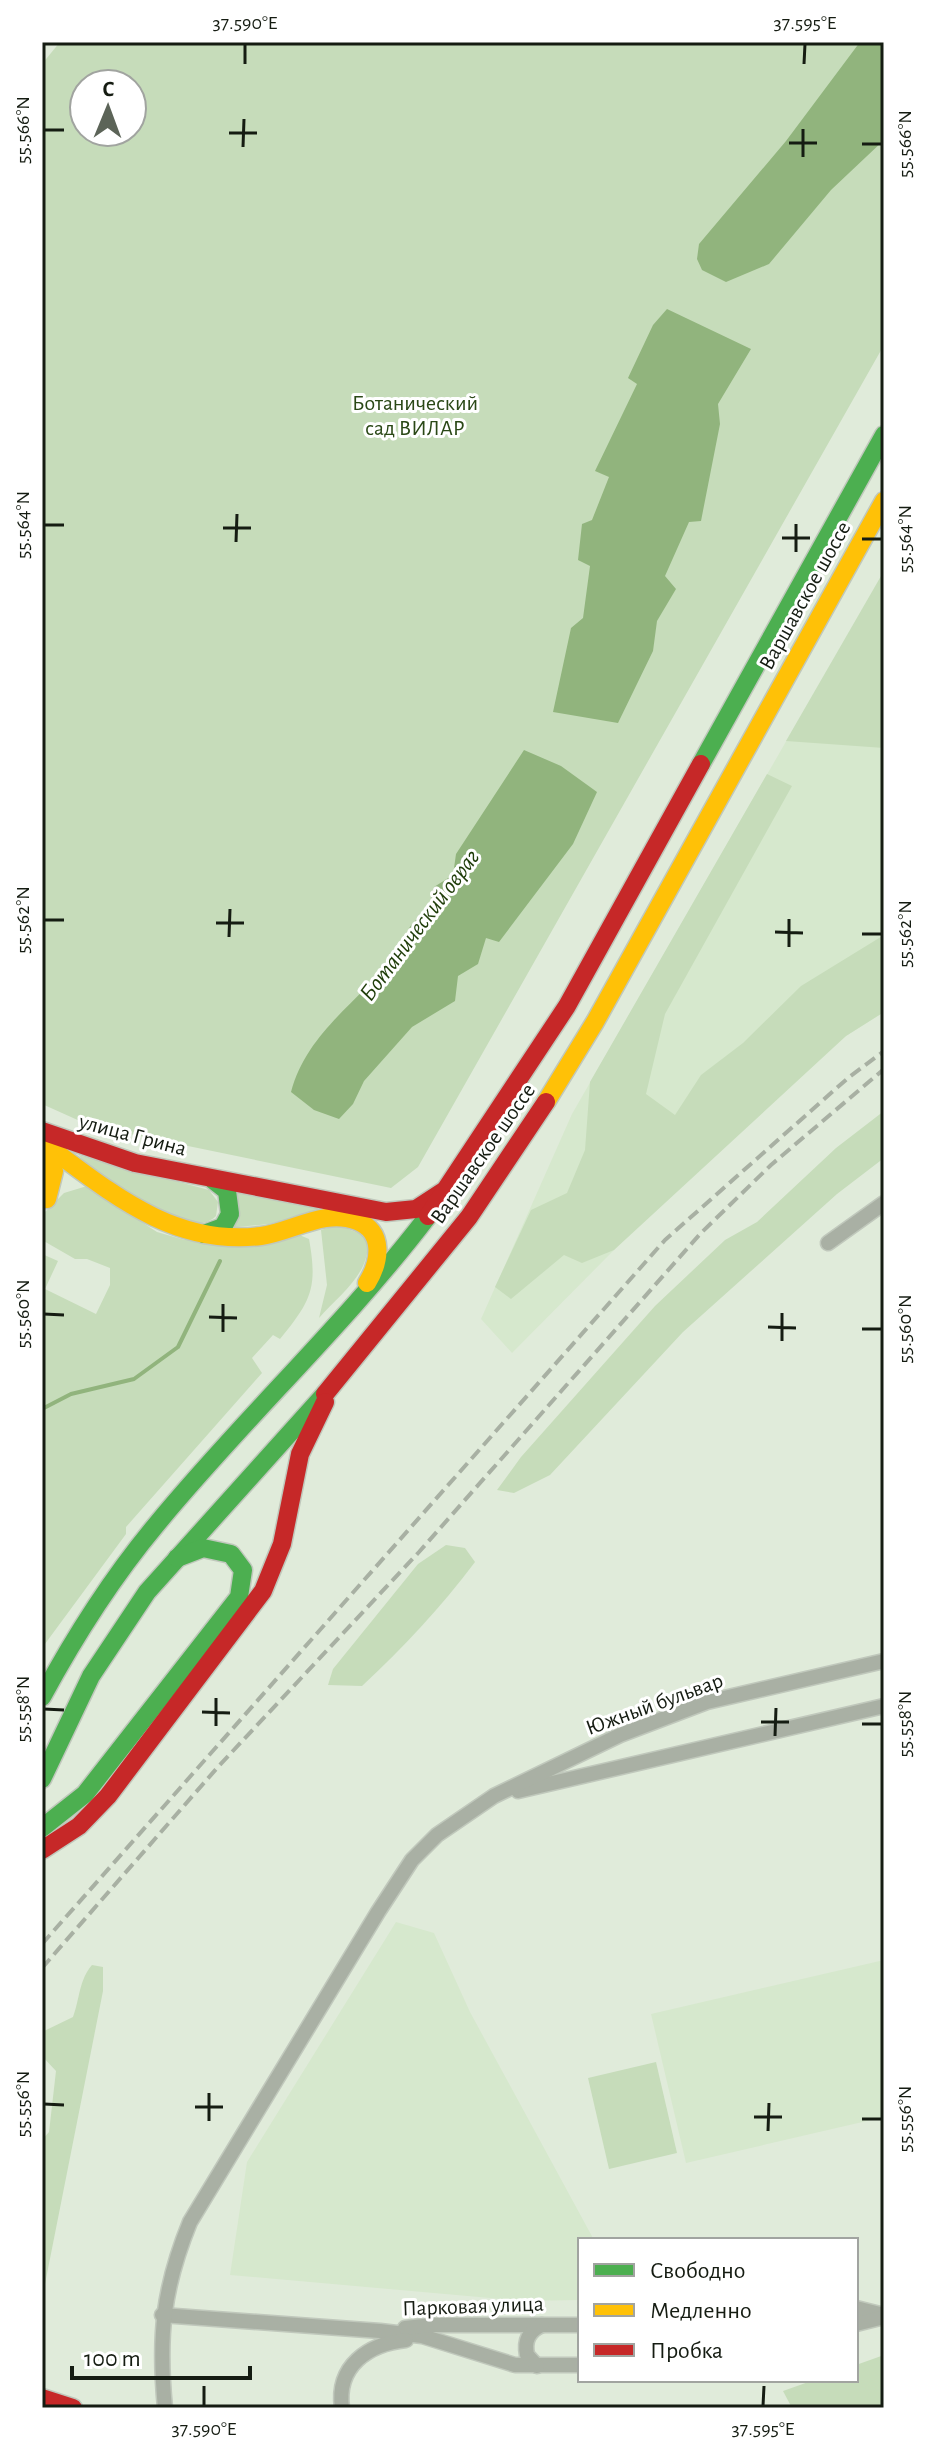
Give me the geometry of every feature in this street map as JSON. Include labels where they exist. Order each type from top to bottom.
[{"type":"main road","name":"Варшавское шоссе","points":[[42,1697],[78,1632],[140,1544],[388,1267],[464,1168],[567,1006],[884,435]]},
{"type":"main road","name":"Варшавское шоссе","points":[[42,1779],[91,1676],[124,1623],[174,1559],[340,1378],[494,1184],[559,1084],[884,501]]},
{"type":"main road","name":"улица Грина","points":[[46,1138],[121,1160],[213,1180],[396,1213],[426,1205],[464,1168]]},
{"type":"main road","name":"улица Грина","points":[[46,1138],[70,1162],[151,1220],[188,1233],[209,1238],[248,1238],[337,1219],[359,1221],[374,1234],[377,1264],[335,1327]]},
{"type":"main road","points":[[46,1138],[56,1169],[50,1197]]},
{"type":"main road","points":[[50,1197],[70,1162]]},
{"type":"main road","points":[[50,1197],[82,1179],[94,1180]]},
{"type":"main road","points":[[188,1233],[210,1234],[228,1220],[230,1200],[222,1185],[213,1180]]},
{"type":"main road","points":[[42,1850],[79,1826],[108,1796],[263,1591],[282,1544],[300,1454],[319,1410],[340,1378]]},
{"type":"main road","points":[[42,1828],[69,1810],[102,1775],[242,1590],[244,1576],[240,1563],[225,1550],[203,1548],[174,1559]]},
{"type":"main road","points":[[42,1674],[78,1632]]},
{"type":"main road","points":[[43,2398],[73,2408]]},
{"type":"street","points":[[828,1243],[884,1203]]},
{"type":"street","name":"Южный бульвар","points":[[165,2408],[162,2315],[173,2264],[190,2222],[412,1860],[437,1835],[494,1796],[620,1735],[707,1702],[884,1661]]},
{"type":"street","name":"Южный бульвар","points":[[494,1796],[884,1706]]},
{"type":"street","points":[[858,2309],[884,2316]]},
{"type":"street","points":[[162,2315],[380,2331]]},
{"type":"street","points":[[858,2323],[884,2316]]},
{"type":"street","name":"Парковая улица","points":[[380,2331],[432,2325],[578,2325]]},
{"type":"street","points":[[537,2366],[527,2355],[526,2342],[534,2329],[543,2325]]},
{"type":"street","name":"Парковая улица","points":[[380,2331],[429,2339],[515,2365],[578,2365]]},
{"type":"street","points":[[342,2408],[343,2381],[353,2362],[368,2350],[384,2342],[429,2339]]},
{"type":"shaded area","points":[[884,571],[884,1012],[846,1036],[700,1153],[614,1250],[512,1353],[481,1319],[572,1114]]},
{"type":"shaded area","points":[[396,1922],[434,1933],[470,2012],[593,2238],[578,2238],[578,2300],[525,2301],[230,2275],[247,2162]]},
{"type":"shaded area","points":[[884,1960],[884,2117],[686,2163],[651,2014]]},
{"type":"green space","name":"Ботанический сад ВИЛАР","points":[[60,42],[884,42],[884,345],[418,1167],[391,1188],[91,1126],[42,1104],[42,64]]},
{"type":"green space","points":[[884,571],[884,748],[786,741]]},
{"type":"green space","points":[[767,774],[792,786],[665,1014],[646,1094],[675,1115],[701,1075],[743,1043],[801,986],[884,935],[884,1012],[846,1036],[614,1250],[582,1263],[564,1255],[511,1299],[495,1287],[531,1210],[567,1193],[585,1150],[590,1082]]},
{"type":"green space","points":[[884,1111],[884,1158],[837,1194],[683,1332],[550,1475],[514,1493],[497,1490],[521,1457],[655,1306],[725,1240],[757,1222],[836,1148]]},
{"type":"green space","points":[[78,1155],[209,1190],[218,1202],[216,1216],[202,1223],[185,1223],[165,1216],[124,1192]]},
{"type":"green space","points":[[87,1186],[157,1232],[185,1240],[297,1234],[309,1239],[312,1282],[305,1304],[291,1326],[280,1339],[273,1335],[252,1358],[262,1373],[126,1527],[126,1534],[42,1648],[42,1254],[58,1261],[45,1289],[96,1314],[110,1285],[110,1268],[87,1259],[75,1259],[42,1240],[42,1215],[64,1193]]},
{"type":"green space","points":[[232,1191],[329,1208],[269,1224],[226,1228]]},
{"type":"green space","points":[[338,1225],[366,1236],[365,1260],[354,1281],[319,1318],[327,1285],[321,1230]]},
{"type":"green space","points":[[446,1545],[465,1548],[475,1562],[449,1595],[362,1686],[328,1685],[333,1669],[418,1564]]},
{"type":"green space","points":[[92,1965],[103,1967],[103,1991],[42,2299],[42,2140],[49,2132],[56,2071],[42,2056],[42,2032],[73,2017],[82,1983]]},
{"type":"green space","points":[[656,2062],[677,2153],[609,2169],[588,2078]]},
{"type":"green space","points":[[884,2355],[884,2408],[792,2408],[783,2391],[808,2382],[858,2382],[858,2364]]},
{"type":"water","points":[[860,42],[884,42],[884,140],[831,190],[769,264],[726,282],[702,270],[697,259],[699,244],[786,141]]},
{"type":"water","points":[[667,309],[751,349],[718,404],[720,424],[701,521],[689,522],[665,576],[676,589],[657,621],[653,651],[618,723],[553,712],[571,628],[583,618],[590,566],[578,560],[582,524],[592,520],[609,477],[595,471],[637,384],[628,378],[653,325]]},
{"type":"water","points":[[524,750],[561,766],[597,792],[573,844],[499,942],[486,938],[478,964],[458,976],[455,1001],[412,1027],[364,1081],[353,1104],[339,1119],[314,1110],[291,1092],[308,1053],[334,1020],[392,959],[413,923],[428,912],[434,887],[453,875],[456,854]]},
{"type":"waterway","name":"Ботанический овраг","points":[[42,1409],[71,1394],[134,1379],[178,1347],[220,1261]]},
{"type":"railway","points":[[42,1944],[665,1240],[848,1078],[884,1051]]},
{"type":"railway","points":[[42,1968],[217,1768],[419,1552],[701,1233],[771,1165],[884,1069]]},
{"type":"traffic: fast","points":[[701,764],[884,435]]},
{"type":"traffic: fast","points":[[204,1234],[223,1227],[230,1214],[227,1191],[213,1180]]},
{"type":"traffic: fast","points":[[42,1697],[94,1608],[140,1545],[189,1486],[363,1295],[428,1216]]},
{"type":"traffic: fast","points":[[42,1779],[91,1676],[147,1592],[325,1394]]},
{"type":"traffic: fast","points":[[42,1828],[85,1794],[239,1597],[243,1570],[231,1554],[203,1548],[177,1558]]},
{"type":"traffic: slow","points":[[546,1102],[595,1022],[884,501]]},
{"type":"traffic: slow","points":[[42,1142],[143,1212],[199,1233],[229,1237],[261,1236],[333,1217],[357,1221],[366,1226],[376,1240],[377,1257],[367,1283]]},
{"type":"traffic: slow","points":[[45,1145],[54,1171],[47,1199]]},
{"type":"traffic: jam","points":[[428,1216],[567,1006],[701,764]]},
{"type":"traffic: jam","points":[[325,1394],[469,1217],[546,1102]]},
{"type":"traffic: jam","points":[[42,1131],[135,1163],[386,1212],[416,1209],[442,1192]]},
{"type":"traffic: jam","points":[[42,1850],[79,1826],[108,1796],[263,1591],[282,1544],[300,1454],[325,1402]]},
{"type":"traffic: jam","points":[[42,2398],[73,2408]]}]
